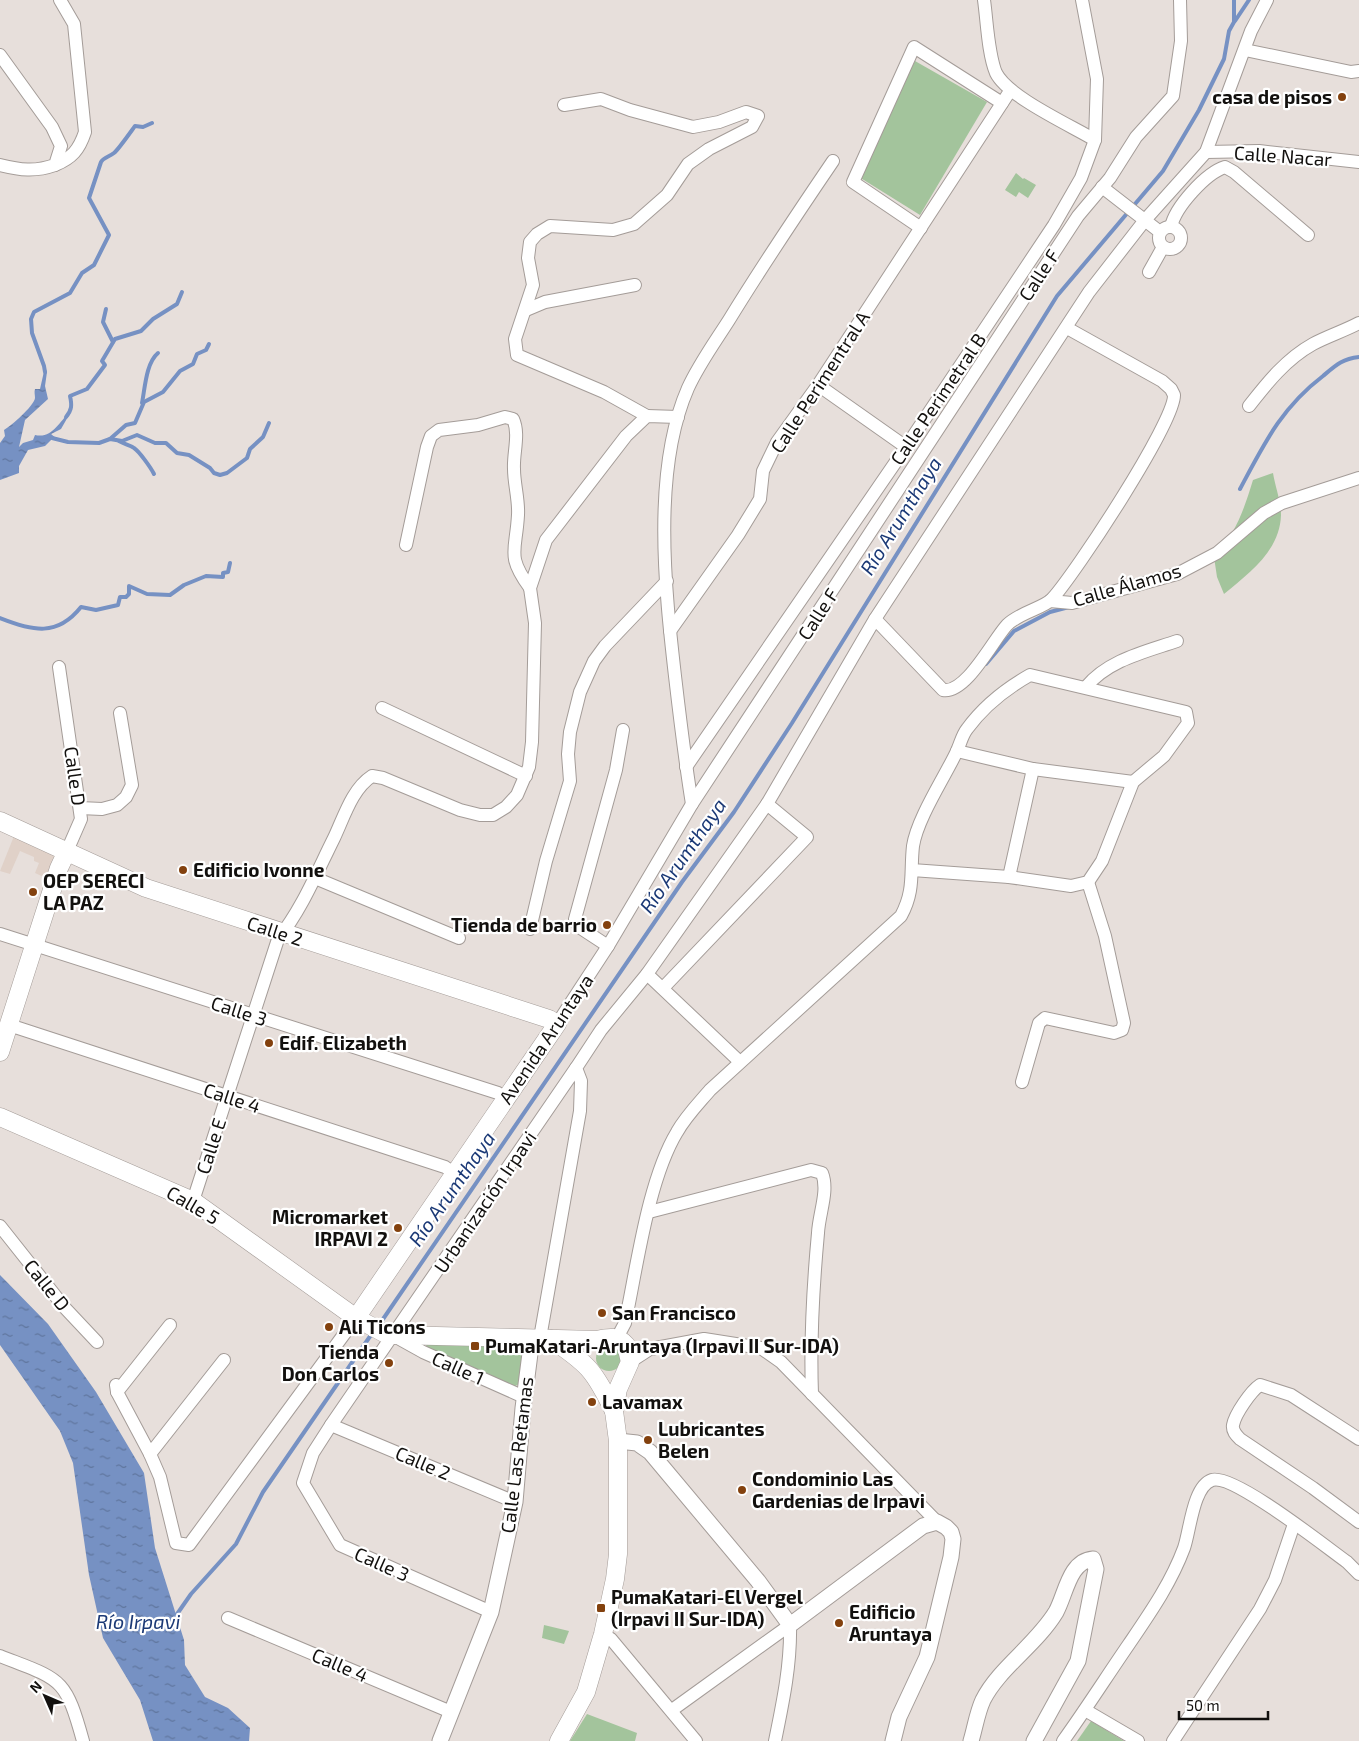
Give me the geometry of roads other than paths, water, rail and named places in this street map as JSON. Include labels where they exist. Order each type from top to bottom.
[{"type":"main road","name":"Calle 2","points":[[0,820],[146,888],[549,1019],[557,1024]]},
{"type":"main road","name":"Calle D","points":[[0,1052],[34,945],[67,851]]},
{"type":"main road","name":"Avenida Aruntaya","points":[[362,1321],[454,1173],[557,1024]]},
{"type":"main road","name":"Calle 5","points":[[0,1117],[193,1201],[362,1321]]},
{"type":"main road","points":[[362,1321],[389,1334],[597,1340],[617,1338],[626,1345],[627,1366],[618,1389],[614,1411],[618,1441],[618,1554],[614,1586],[604,1634],[586,1692],[559,1741]]},
{"type":"main road","points":[[541,1338],[592,1371],[608,1378],[620,1375],[627,1366]]},
{"type":"main road","points":[[597,1340],[589,1353],[592,1371],[614,1411]]},
{"type":"street","points":[[0,165],[23,171],[55,165],[73,156],[80,146],[84,132],[74,24],[60,0]]},
{"type":"street","points":[[984,0],[996,74],[1010,91],[1095,140]]},
{"type":"street","name":"Calle Perimetral B","points":[[686,767],[906,447],[1054,226],[1081,178],[1095,140],[1097,79],[1082,0]]},
{"type":"street","name":"Calle F","points":[[692,804],[1073,224],[1102,187],[1136,137],[1173,96],[1181,41],[1180,0]]},
{"type":"street","points":[[1206,152],[1251,30],[1267,0]]},
{"type":"street","points":[[921,228],[853,182],[914,47],[1002,103]]},
{"type":"street","points":[[1245,50],[1351,72],[1359,71]]},
{"type":"street","points":[[0,55],[57,135],[61,146],[55,165]]},
{"type":"street","name":"Calle Perimentral A","points":[[670,631],[738,534],[760,499],[763,471],[777,442],[818,385],[1010,91]]},
{"type":"street","points":[[564,105],[601,99],[630,110],[693,126],[719,122],[746,112],[758,116],[752,127],[709,149],[688,164],[667,196],[634,224],[613,230],[550,226],[537,234],[530,242],[528,258],[534,285],[515,339],[517,354],[528,361],[558,370],[604,392],[647,416],[678,417]]},
{"type":"street","name":"Calle Nacar","points":[[1206,152],[1258,151],[1359,162]]},
{"type":"street","name":"Urbanización Irpavi","points":[[302,1483],[313,1453],[389,1334],[601,1030],[646,974],[768,804],[875,619],[1089,292],[1143,218],[1206,152]]},
{"type":"street","points":[[692,804],[670,631],[667,581],[664,488],[678,417],[688,388],[715,342],[755,277],[833,161]]},
{"type":"street","points":[[1163,248],[1158,237],[1166,229],[1173,216],[1214,170],[1225,167],[1234,172],[1308,235]]},
{"type":"street","points":[[1102,187],[1143,218],[1166,229],[1176,229],[1181,239],[1174,248],[1163,248]]},
{"type":"street","points":[[1148,272],[1163,248]]},
{"type":"street","points":[[526,310],[545,302],[635,285]]},
{"type":"street","points":[[1249,406],[1272,377],[1291,359],[1312,344],[1359,323]]},
{"type":"street","points":[[875,619],[943,690],[949,691],[956,688],[977,666],[1010,623],[1028,610],[1050,601],[1087,551],[1152,445],[1174,401],[1171,389],[1162,382],[1067,328]]},
{"type":"street","points":[[818,385],[906,447]]},
{"type":"street","points":[[382,708],[526,776],[532,742],[535,623],[530,588],[546,540],[626,436],[647,416]]},
{"type":"street","points":[[406,545],[427,447],[432,436],[439,430],[478,425],[505,417],[513,419],[516,426],[514,469],[518,514],[513,550],[517,570],[530,588]]},
{"type":"street","name":"Calle Álamos","points":[[1050,601],[1072,604],[1136,584],[1177,574],[1217,553],[1264,513],[1282,503],[1359,478]]},
{"type":"street","points":[[530,929],[546,861],[570,781],[568,754],[570,732],[580,692],[594,661],[605,646],[667,581]]},
{"type":"street","points":[[1086,687],[1102,671],[1126,659],[1177,642]]},
{"type":"street","name":"Calle D","points":[[59,667],[81,818],[67,851]]},
{"type":"street","points":[[617,1338],[625,1323],[649,1212],[663,1163],[676,1133],[690,1113],[740,1062],[902,916],[912,887],[912,870],[913,845],[921,822],[958,750],[966,729],[1009,686],[1030,675],[1086,687],[1145,704],[1186,712],[1188,723],[1181,734],[1164,756],[1133,782],[1102,861],[1088,882],[1071,886],[1009,877],[912,870]]},
{"type":"street","points":[[80,808],[102,809],[117,805],[126,797],[132,785],[120,713]]},
{"type":"street","points":[[608,946],[579,927],[575,919],[616,770],[623,730]]},
{"type":"street","points":[[958,750],[1033,768],[1133,782]]},
{"type":"street","points":[[1009,877],[1033,768]]},
{"type":"street","name":"Calle E","points":[[193,1201],[278,939],[315,878],[358,789],[372,776],[383,778],[460,810],[480,815],[493,815],[506,807],[517,794],[526,776]]},
{"type":"street","name":"Avenida Aruntaya","points":[[557,1024],[608,946],[692,804]]},
{"type":"street","points":[[663,988],[807,837],[768,804]]},
{"type":"street","points":[[315,878],[459,938]]},
{"type":"street","points":[[1022,1082],[1039,1023],[1045,1018],[1114,1033],[1122,1030],[1124,1023],[1105,936],[1088,882]]},
{"type":"street","name":"Calle 3","points":[[0,934],[498,1093],[506,1099]]},
{"type":"street","points":[[646,974],[740,1062]]},
{"type":"street","name":"Calle 4","points":[[9,1025],[445,1168],[454,1173]]},
{"type":"street","points":[[541,1338],[580,1111],[581,1081],[576,1068]]},
{"type":"street","points":[[649,1212],[811,1170],[822,1173],[825,1190],[819,1213],[810,1341],[812,1394]]},
{"type":"street","name":"Calle D","points":[[0,1226],[65,1308],[96,1342]]},
{"type":"street","points":[[170,1325],[116,1389],[160,1477],[176,1542],[189,1545],[362,1321]]},
{"type":"street","name":"Calle 1","points":[[389,1334],[422,1352],[524,1397]]},
{"type":"street","name":"Calle Las Retamas","points":[[440,1741],[491,1612],[515,1502],[524,1397],[541,1338]]},
{"type":"street","points":[[627,1366],[650,1349],[704,1339],[762,1348],[782,1362],[937,1522],[950,1532],[953,1540],[951,1557],[927,1657],[899,1717],[893,1741]]},
{"type":"street","points":[[150,1454],[224,1360]]},
{"type":"street","points":[[1359,1439],[1291,1395],[1260,1385],[1249,1394],[1233,1425],[1233,1432],[1240,1439],[1313,1488],[1359,1522]]},
{"type":"street","name":"Calle 2","points":[[331,1425],[515,1502]]},
{"type":"street","points":[[618,1441],[637,1443],[650,1452],[758,1581],[790,1625],[788,1668],[776,1741]]},
{"type":"street","points":[[1062,1741],[1156,1604],[1174,1572],[1186,1539],[1197,1494],[1203,1486],[1212,1480],[1222,1479],[1244,1489],[1347,1562],[1359,1574]]},
{"type":"street","name":"Calle 3","points":[[302,1483],[340,1546],[491,1612]]},
{"type":"street","points":[[672,1710],[923,1526],[937,1522]]},
{"type":"street","points":[[1173,1741],[1260,1609],[1275,1580],[1294,1524]]},
{"type":"street","points":[[971,1741],[982,1701],[996,1680],[1038,1636],[1056,1611],[1080,1562],[1093,1559],[1096,1569],[1078,1660],[1034,1741]]},
{"type":"street","name":"Calle 4","points":[[228,1618],[451,1712]]},
{"type":"street","points":[[604,1634],[611,1638],[696,1741]]},
{"type":"street","points":[[0,1656],[47,1675],[66,1690],[76,1712],[83,1741]]},
{"type":"street","points":[[1085,1710],[1138,1741]]},
{"type":"water","points":[[45,367],[47,372],[45,386],[48,399],[25,420],[19,447],[23,443],[33,440],[35,435],[41,436],[51,432],[69,413],[69,415],[61,429],[51,434],[57,439],[52,439],[45,446],[28,450],[19,466],[19,473],[0,480],[0,443],[5,436],[4,430],[22,416],[34,402],[35,389],[40,389]]},
{"type":"water","name":"Río Irpavi","points":[[0,1275],[48,1324],[96,1392],[144,1473],[155,1548],[184,1640],[185,1665],[205,1697],[228,1708],[250,1728],[249,1741],[153,1741],[140,1700],[103,1638],[89,1575],[73,1463],[60,1431],[0,1345]]},
{"type":"waterway","name":"Río Arumthaya","points":[[379,1325],[682,882],[734,812],[792,723],[1057,296],[1163,171],[1199,110],[1224,59],[1229,31],[1234,22],[1234,0]]},
{"type":"waterway","points":[[1235,21],[1249,0]]},
{"type":"waterway","points":[[45,372],[32,333],[31,319],[34,312],[70,293],[82,273],[94,265],[109,235],[89,198],[101,162],[116,151],[135,126],[143,127],[152,123]]},
{"type":"waterway","points":[[66,417],[71,407],[70,396],[87,389],[105,365],[102,361],[115,339],[141,331],[153,319],[177,304],[182,292]]},
{"type":"waterway","points":[[106,309],[103,322],[113,342]]},
{"type":"waterway","points":[[110,439],[126,425],[135,423],[144,402],[163,392],[180,371],[193,364],[197,354],[206,350],[209,344]]},
{"type":"waterway","points":[[142,403],[148,369],[158,353]]},
{"type":"waterway","points":[[1240,489],[1275,428],[1296,401],[1308,388],[1336,366],[1348,359],[1359,357]]},
{"type":"waterway","points":[[52,438],[68,442],[99,443],[110,439],[122,441],[137,435],[155,443],[166,443],[177,453],[189,455],[210,468],[214,473],[220,475],[227,473],[247,458],[250,449],[263,437],[269,423]]},
{"type":"waterway","points":[[119,441],[136,450],[154,474]]},
{"type":"waterway","points":[[0,618],[34,628],[54,627],[72,617],[81,607],[96,610],[118,605],[120,597],[126,597],[129,594],[129,586],[147,594],[170,595],[184,585],[206,576],[223,577],[223,573],[228,572],[230,563]]},
{"type":"waterway","points":[[986,664],[1014,631],[1050,612],[1069,607]]},
{"type":"waterway","name":"Río Arumthaya","points":[[175,1617],[191,1594],[236,1544],[263,1492],[373,1332]]},
{"type":"place","name":"casa de pisos","points":[[1342,97]]},
{"type":"place","name":"Edificio Ivonne","points":[[183,870]]},
{"type":"place","name":"OEP SERECI LA PAZ","points":[[33,892]]},
{"type":"place","name":"Tienda de barrio","points":[[607,925]]},
{"type":"place","name":"Edif. Elizabeth","points":[[269,1043]]},
{"type":"place","name":"Micromarket IRPAVI 2","points":[[398,1228]]},
{"type":"place","name":"San Francisco","points":[[602,1313]]},
{"type":"place","name":"Ali Ticons","points":[[329,1327]]},
{"type":"place","name":"PumaKatari-Aruntaya (Irpavi II Sur-IDA)","points":[[475,1346]]},
{"type":"place","name":"Tienda Don Carlos","points":[[389,1363]]},
{"type":"place","name":"Lavamax","points":[[592,1402]]},
{"type":"place","name":"Lubricantes Belen","points":[[648,1440]]},
{"type":"place","name":"Condominio Las Gardenias de Irpavi","points":[[742,1490]]},
{"type":"place","name":"PumaKatari-El Vergel (Irpavi II Sur-IDA)","points":[[601,1608]]},
{"type":"place","name":"Edificio Aruntaya","points":[[839,1623]]}]
